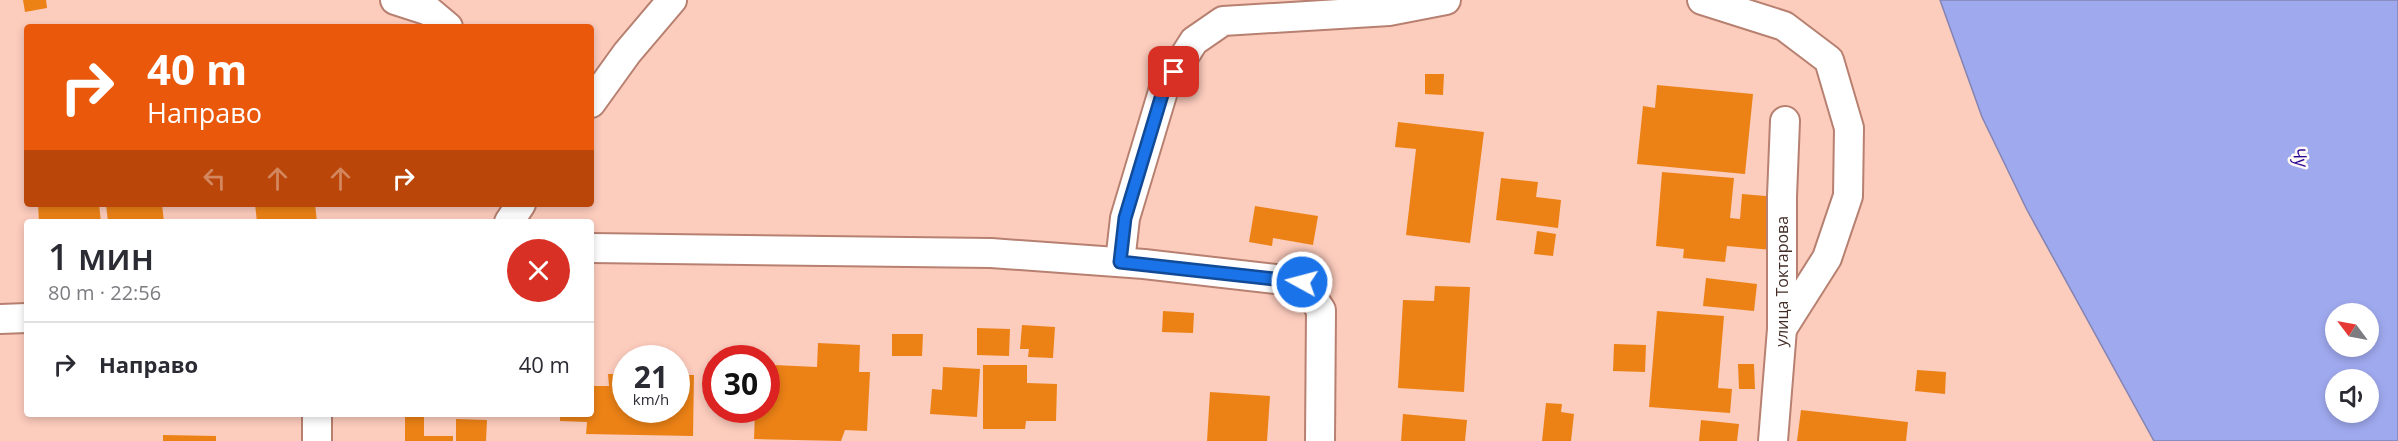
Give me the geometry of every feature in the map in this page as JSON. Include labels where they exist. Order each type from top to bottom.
[{"type":"street","points":[[395,0],[429,11],[444,24]]},
{"type":"street","points":[[594,99],[627,53],[672,0]]},
{"type":"street","points":[[1120,262],[1125,218],[1164,88],[1194,41],[1223,21],[1389,11],[1446,0]]},
{"type":"street","points":[[1702,0],[1784,26]]},
{"type":"street","points":[[1759,0],[1784,26],[1828,60],[1849,128],[1848,196],[1831,248],[1782,329]]},
{"type":"street","name":"улица Токтарова","points":[[1773,441],[1782,329],[1785,121]]},
{"type":"street","points":[[594,248],[991,253],[1120,262],[1302,282],[1321,310],[1320,441]]},
{"type":"street","points":[[0,319],[24,318]]},
{"type":"street","points":[[317,417],[317,441]]},
{"type":"water","name":"Чу","points":[[1940,0],[2398,0],[2398,441],[2154,441],[2027,210],[1982,117]]},
{"type":"building","points":[[23,0],[46,0],[47,8],[25,12]]},
{"type":"building","points":[[1425,74],[1444,74],[1443,95],[1425,94]]},
{"type":"building","points":[[1657,85],[1753,94],[1745,174],[1637,164],[1643,106],[1655,108]]},
{"type":"building","points":[[1398,122],[1484,132],[1470,243],[1406,235],[1416,149],[1395,147]]},
{"type":"building","points":[[1662,172],[1734,178],[1730,218],[1740,219],[1742,194],[1777,197],[1772,250],[1727,246],[1725,262],[1683,258],[1684,249],[1656,246]]},
{"type":"building","points":[[1501,178],[1538,182],[1536,197],[1561,200],[1558,228],[1496,220]]},
{"type":"building","points":[[1255,206],[1318,216],[1313,245],[1273,238],[1272,246],[1249,242]]},
{"type":"building","points":[[38,207],[99,207],[101,219],[39,219]]},
{"type":"building","points":[[106,207],[162,207],[164,219],[108,219]]},
{"type":"building","points":[[255,207],[315,207],[317,219],[257,219]]},
{"type":"building","points":[[1537,231],[1556,234],[1553,256],[1534,254]]},
{"type":"building","points":[[1706,278],[1757,284],[1754,311],[1703,306]]},
{"type":"building","points":[[1435,286],[1470,287],[1464,392],[1398,388],[1403,300],[1434,301]]},
{"type":"building","points":[[1163,311],[1194,313],[1193,333],[1162,332]]},
{"type":"building","points":[[1657,311],[1724,316],[1718,388],[1732,389],[1730,413],[1649,407]]},
{"type":"building","points":[[1022,325],[1055,327],[1053,358],[1028,357],[1029,349],[1020,349]]},
{"type":"building","points":[[977,328],[1010,329],[1009,356],[977,355]]},
{"type":"building","points":[[892,334],[923,334],[922,356],[892,356]]},
{"type":"building","points":[[818,343],[860,345],[859,372],[870,372],[867,431],[845,430],[841,441],[754,439],[755,423],[780,423],[780,365],[817,367]]},
{"type":"building","points":[[1614,344],[1646,345],[1645,372],[1613,371]]},
{"type":"building","points":[[1738,364],[1754,364],[1755,389],[1739,389]]},
{"type":"building","points":[[983,365],[1027,365],[1027,383],[1057,384],[1056,421],[1026,421],[1025,429],[983,429]]},
{"type":"building","points":[[943,367],[980,369],[977,417],[930,414],[932,389],[942,390]]},
{"type":"building","points":[[1917,370],[1946,372],[1945,394],[1915,391]]},
{"type":"building","points":[[608,374],[612,374],[612,423],[690,423],[690,375],[694,375],[693,436],[586,434],[587,422],[560,421],[560,417],[594,417],[594,386],[609,386]]},
{"type":"building","points":[[1210,392],[1270,396],[1267,441],[1207,441]]},
{"type":"building","points":[[1546,403],[1562,404],[1561,412],[1574,414],[1571,441],[1542,441]]},
{"type":"building","points":[[1801,410],[1908,422],[1906,441],[1797,441]]},
{"type":"building","points":[[1403,414],[1467,420],[1465,441],[1401,441]]},
{"type":"building","points":[[405,417],[424,417],[424,436],[453,436],[453,441],[405,441]]},
{"type":"building","points":[[456,419],[487,420],[486,441],[456,441]]},
{"type":"building","points":[[1701,420],[1739,424],[1737,441],[1699,441]]},
{"type":"building","points":[[163,435],[216,436],[216,441],[163,441]]},
{"type":"route","points":[[1174,72],[1164,88],[1125,218],[1120,262],[1302,282]]}]
